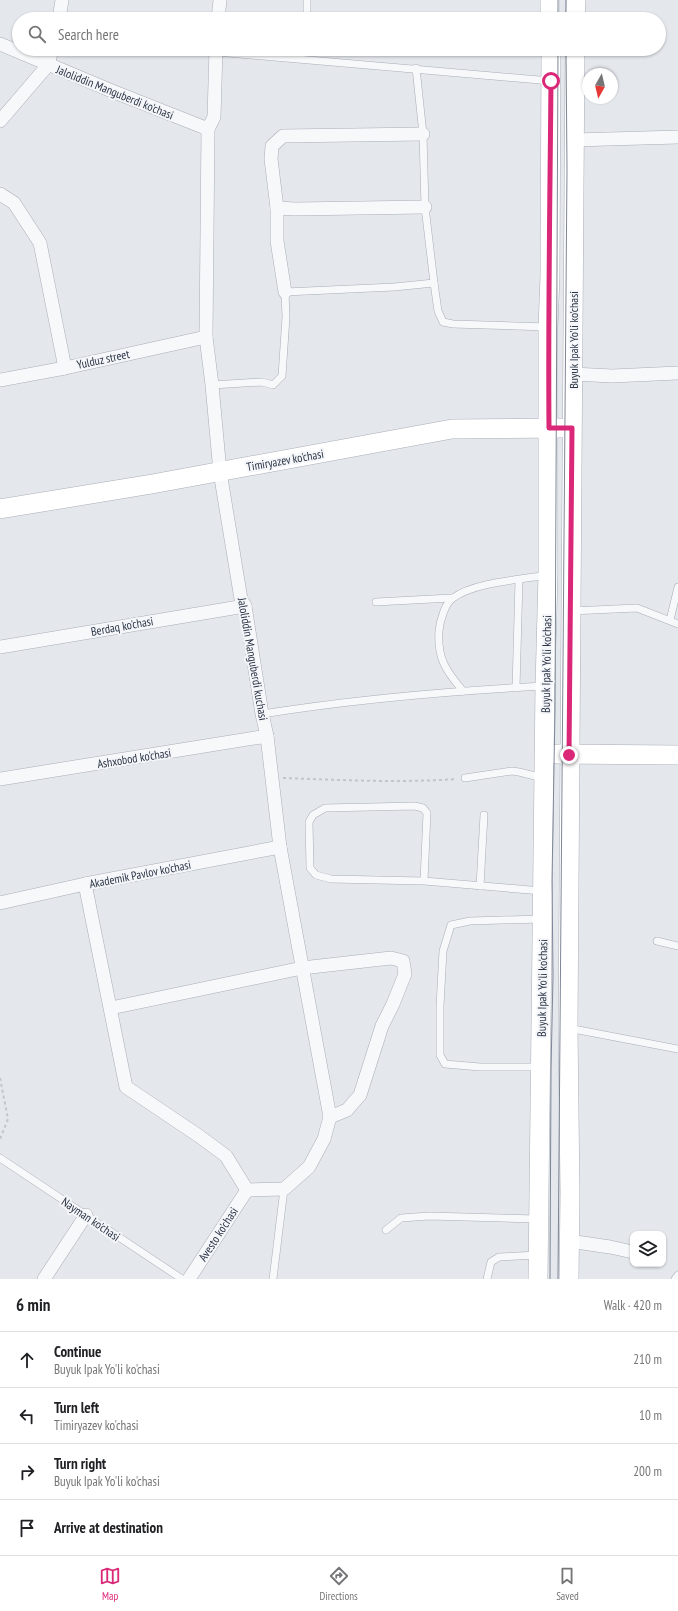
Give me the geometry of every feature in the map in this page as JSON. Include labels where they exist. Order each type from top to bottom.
[{"type":"main road","points":[[550,0],[550,12]]},
{"type":"main road","points":[[575,12],[576,0]]},
{"type":"main road","name":"Buyuk Ipak Yo'li ko'chasi","points":[[538,1279],[545,686],[548,575],[548,327],[550,260],[551,56]]},
{"type":"main road","name":"Buyuk Ipak Yo'li ko'chasi","points":[[569,1279],[569,755],[575,56]]},
{"type":"main road","name":"Timiryazev ko'chasi","points":[[0,509],[220,472],[452,429],[572,428]]},
{"type":"main road","points":[[545,754],[678,755]]},
{"type":"street","points":[[61,12],[62,0]]},
{"type":"street","points":[[219,12],[220,0]]},
{"type":"street","name":"Jaloliddin Manguberdi ko'chasi","points":[[0,44],[12,49]]},
{"type":"street","name":"Jaloliddin Manguberdi ko'chasi","points":[[27,56],[208,129]]},
{"type":"street","points":[[0,121],[48,65],[50,56]]},
{"type":"street","name":"Jaloliddin Manguberdi kuchasi","points":[[216,56],[214,117],[208,129],[206,337],[220,472],[241,599],[244,606],[267,736],[280,848],[330,1117]]},
{"type":"street","points":[[285,292],[277,241],[277,208],[271,159],[272,146],[284,136],[423,134]]},
{"type":"street","points":[[574,140],[678,137]]},
{"type":"street","points":[[0,194],[14,203],[40,242],[65,368]]},
{"type":"street","points":[[277,208],[425,207]]},
{"type":"street","name":"Yulduz street","points":[[0,380],[65,368],[206,337]]},
{"type":"street","points":[[573,374],[612,376],[678,374]]},
{"type":"street","name":"Berdaq ko'chasi","points":[[0,647],[244,606]]},
{"type":"street","name":"Ashxobod ko'chasi","points":[[0,779],[267,736]]},
{"type":"street","name":"Akademik Pavlov ko'chasi","points":[[0,903],[85,884],[280,848]]},
{"type":"street","points":[[85,884],[126,1087],[226,1156],[247,1190],[284,1189],[309,1167],[324,1139],[330,1117],[347,1110],[360,1095],[382,1026],[405,974],[403,961],[391,958],[302,968],[111,1008]]},
{"type":"street","name":"Avesto ko'chasi","points":[[189,1279],[247,1190]]},
{"type":"street","points":[[44,1279],[86,1215]]},
{"type":"street","points":[[569,1241],[630,1251]]},
{"type":"lane","points":[[307,0],[307,12]]},
{"type":"lane","points":[[283,56],[551,81]]},
{"type":"lane","points":[[416,68],[423,134],[425,207],[438,311],[443,322],[453,324],[548,327]]},
{"type":"lane","points":[[212,385],[262,382],[273,384],[282,376],[286,317],[285,292],[434,283]]},
{"type":"lane","points":[[376,602],[451,598],[476,587],[548,575]]},
{"type":"lane","points":[[516,688],[519,580]]},
{"type":"lane","points":[[670,620],[678,587]]},
{"type":"lane","points":[[451,598],[440,619],[439,653],[447,672],[462,691]]},
{"type":"lane","points":[[571,611],[637,608],[678,624]]},
{"type":"lane","points":[[262,714],[303,707],[462,691],[545,686]]},
{"type":"lane","points":[[465,778],[512,771],[545,778]]},
{"type":"lane","points":[[424,881],[427,813],[424,808],[415,806],[325,808],[313,815],[309,822],[310,868],[316,875],[331,879],[424,881],[543,892]]},
{"type":"lane","points":[[480,886],[484,815]]},
{"type":"lane","points":[[541,1067],[480,1067],[445,1064],[440,1056],[440,1006],[443,951],[451,924],[470,921],[543,919]]},
{"type":"lane","points":[[657,941],[678,946]]},
{"type":"lane","points":[[568,1028],[678,1049]]},
{"type":"lane","name":"Nayman ko'chasi","points":[[0,1158],[182,1279]]},
{"type":"lane","points":[[273,1279],[284,1189]]},
{"type":"lane","points":[[386,1230],[401,1218],[429,1216],[539,1219]]},
{"type":"lane","points":[[487,1279],[491,1262],[499,1257],[539,1255]]},
{"type":"lane","points":[[675,1279],[678,1275]]},
{"type":"path","points":[[272,778],[394,782],[465,778]]},
{"type":"path","points":[[0,1078],[8,1119],[0,1139]]},
{"type":"tram line","points":[[558,0],[558,12]]},
{"type":"tram line","points":[[566,0],[566,12]]},
{"type":"tram line","points":[[550,1279],[553,976],[552,881],[555,709],[558,56]]},
{"type":"tram line","points":[[558,1279],[567,169],[566,56]]},
{"type":"route","points":[[551,81],[550,276],[548,327],[549,428],[572,428],[569,755]]}]
